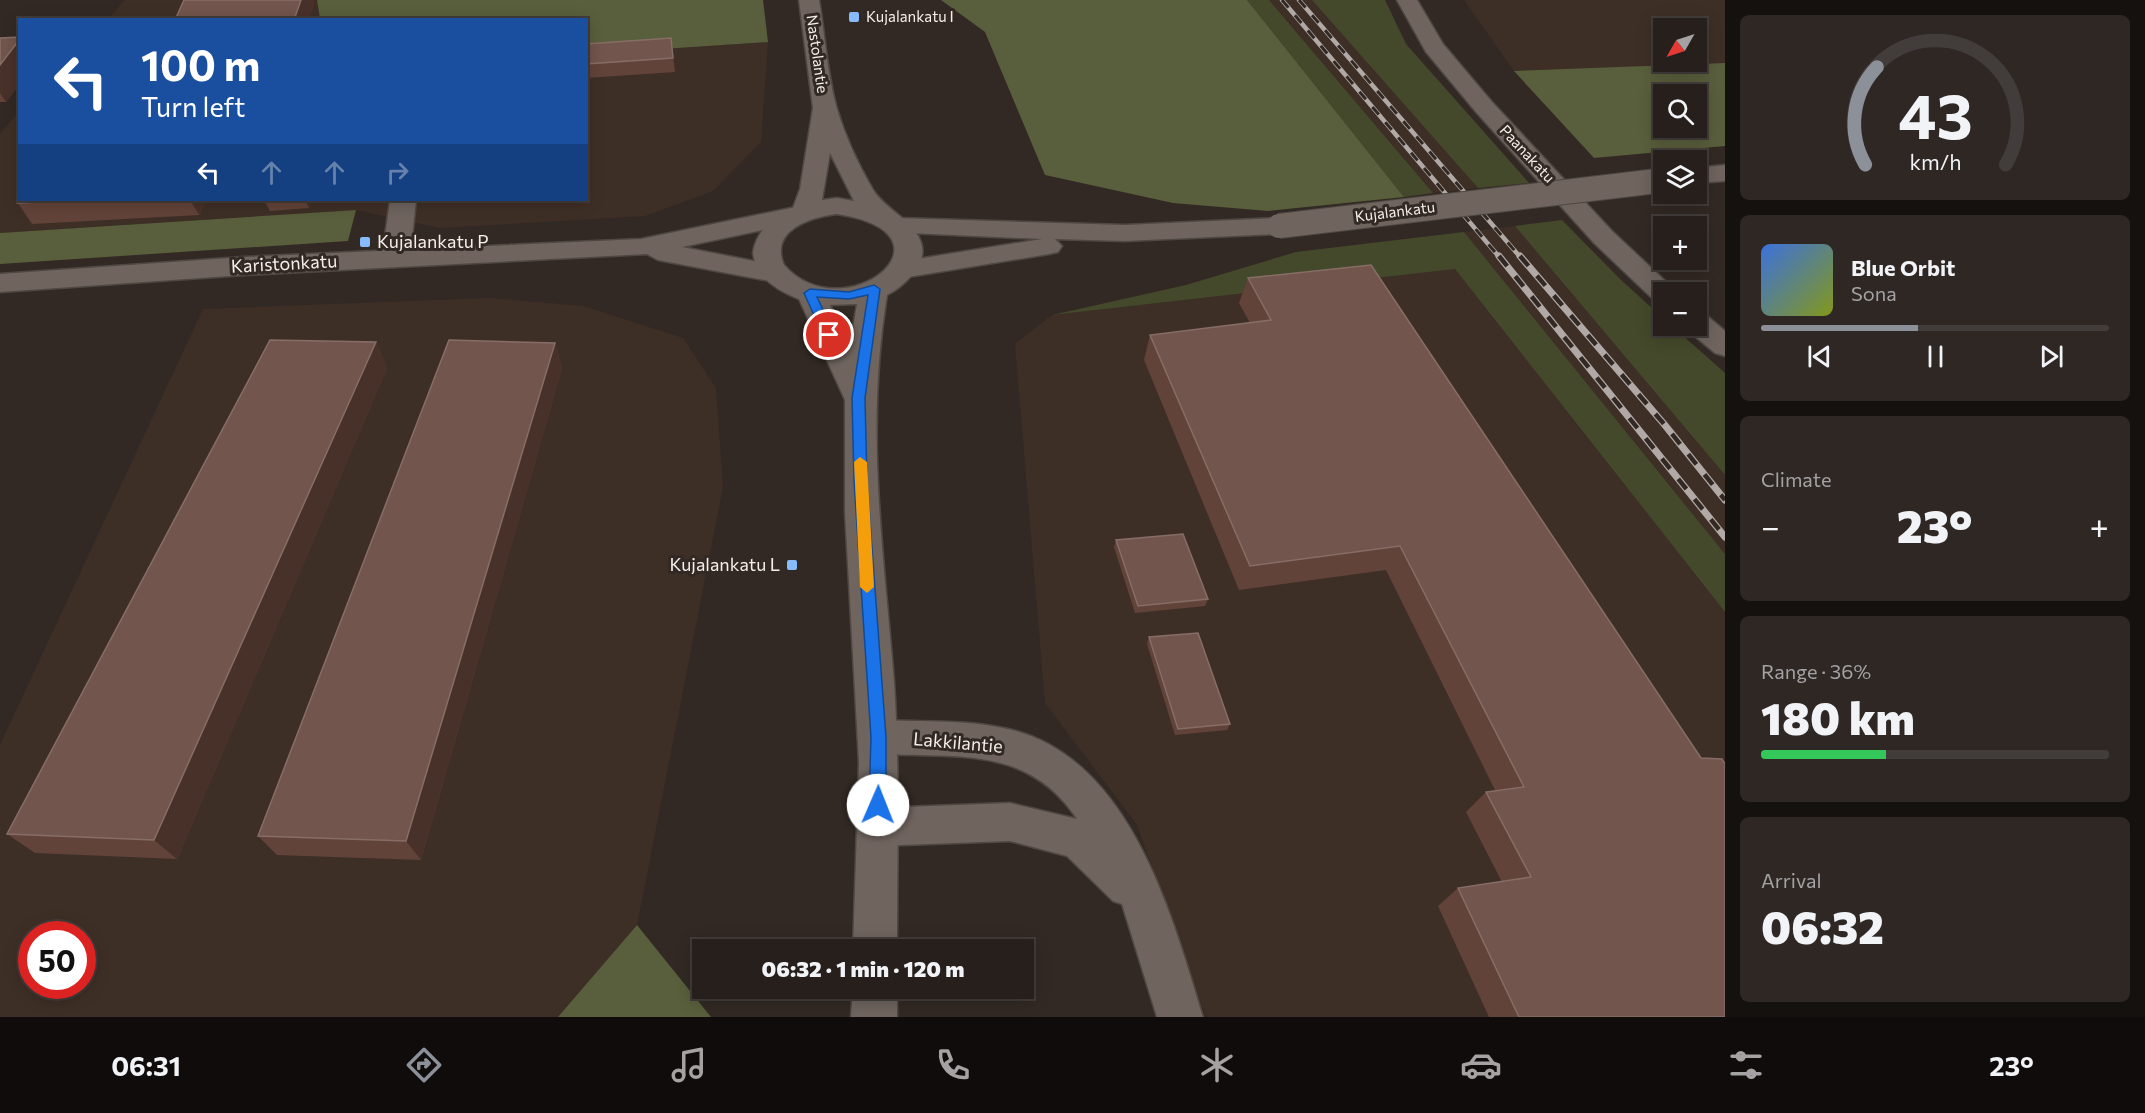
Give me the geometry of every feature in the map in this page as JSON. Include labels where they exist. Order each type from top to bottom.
[{"type":"street","name":"Nastolantie","points":[[809,0],[825,108],[849,170],[863,196],[890,221]]},
{"type":"street","name":"Paanakatu","points":[[1407,0],[1434,46],[1484,107],[1603,237],[1653,284]]},
{"type":"street","name":"Nastolantie","points":[[800,213],[813,189],[825,108]]},
{"type":"street","points":[[1707,175],[1725,173]]},
{"type":"street","name":"Kujalankatu","points":[[890,221],[1125,233],[1279,226],[1653,182]]},
{"type":"street","points":[[396,258],[404,201]]},
{"type":"street","points":[[837,206],[861,209],[890,221],[905,236],[908,258],[902,269],[886,284],[874,289],[849,296],[810,293],[784,281],[775,273],[768,261],[767,248],[771,235],[781,224],[800,213],[837,206]]},
{"type":"street","name":"Karistonkatu","points":[[0,283],[396,258],[641,247],[800,213]]},
{"type":"street","name":"Kujalankatu","points":[[902,269],[1125,233]]},
{"type":"street","name":"Karistonkatu","points":[[641,247],[775,273]]},
{"type":"street","points":[[874,289],[859,398],[861,492],[879,737],[875,939]]},
{"type":"street","points":[[810,293],[859,398]]},
{"type":"street","points":[[1707,331],[1725,346]]},
{"type":"street","name":"Lakkilantie","points":[[879,737],[1000,744],[1033,755],[1077,786],[1114,839],[1140,898],[1180,1017]]},
{"type":"street","name":"Lakkilantie","points":[[877,827],[1010,822],[1079,839],[1140,898]]},
{"type":"street","points":[[874,1017],[875,999]]},
{"type":"shaded area","points":[[125,0],[317,0],[320,18],[109,18]]},
{"type":"shaded area","points":[[1269,0],[1312,0],[1478,188],[1433,193]]},
{"type":"shaded area","points":[[1464,0],[1725,0],[1725,63],[1707,64],[1707,18],[1653,18],[1653,66],[1514,71]]},
{"type":"shaded area","points":[[768,42],[761,142],[713,191],[645,216],[440,228],[356,210],[0,233],[0,134],[18,112],[18,201],[588,201],[588,54]]},
{"type":"shaded area","points":[[1515,226],[1725,475],[1725,554],[1464,232]]},
{"type":"shaded area","points":[[1455,269],[1725,612],[1725,1017],[1206,1017],[1137,825],[1045,703],[1015,344],[1052,315]]},
{"type":"shaded area","points":[[489,298],[583,306],[683,338],[716,388],[723,487],[637,925],[558,1017],[0,1017],[0,745],[203,309]]},
{"type":"green space","points":[[317,0],[763,0],[768,42],[588,54],[588,18],[320,18]]},
{"type":"green space","points":[[941,0],[1247,0],[1404,197],[1268,211],[1173,203],[1045,175],[985,32]]},
{"type":"green space","points":[[1247,0],[1269,0],[1433,193],[1404,197]]},
{"type":"green space","points":[[1312,0],[1385,0],[1406,44],[1529,183],[1478,188]]},
{"type":"green space","points":[[1725,63],[1725,146],[1653,150],[1653,153],[1594,158],[1514,71],[1653,66],[1653,72],[1707,72],[1707,64]]},
{"type":"green space","points":[[356,210],[348,241],[0,264],[0,233]]},
{"type":"green space","points":[[1562,220],[1653,309],[1653,336],[1683,336],[1725,373],[1725,475],[1515,226]]},
{"type":"green space","points":[[1464,232],[1725,554],[1725,612],[1455,269],[1052,315],[1186,285],[1296,252]]},
{"type":"green space","points":[[637,925],[692,993],[692,999],[697,999],[711,1017],[558,1017]]},
{"type":"building","points":[[184,0],[301,0],[295,18],[176,18]]},
{"type":"building","points":[[18,37],[18,42],[0,65],[0,38]]},
{"type":"building","points":[[671,38],[673,58],[588,64],[588,44]]},
{"type":"building","points":[[20,201],[68,201],[18,203]]},
{"type":"building","points":[[1371,265],[1701,758],[1722,759],[1725,764],[1725,1017],[1519,1017],[1458,888],[1531,877],[1486,792],[1524,787],[1400,546],[1250,566],[1150,335],[1271,320],[1248,278]]},
{"type":"building","points":[[270,340],[376,342],[154,840],[7,834]]},
{"type":"building","points":[[449,340],[555,343],[406,841],[258,836]]},
{"type":"building","points":[[1183,534],[1208,599],[1138,606],[1116,540]]},
{"type":"building","points":[[1198,633],[1230,724],[1178,729],[1149,637]]},
{"type":"railway","points":[[1282,0],[1500,258]]},
{"type":"railway","points":[[1299,0],[1521,258]]},
{"type":"railway","points":[[1499,256],[1725,537]]},
{"type":"railway","points":[[1520,256],[1664,424],[1725,500]]},
{"type":"slow traffic","points":[[860,462],[867,587]]},
{"type":"place","name":"Kujalankatu I","points":[[854,17]]},
{"type":"place","name":"Kujalankatu P","points":[[365,242]]},
{"type":"place","name":"Kujalankatu L","points":[[792,565]]},
{"type":"route","points":[[829,335],[810,293],[822,296],[849,296],[874,289],[859,398],[866,572],[879,737],[878,805]]}]
